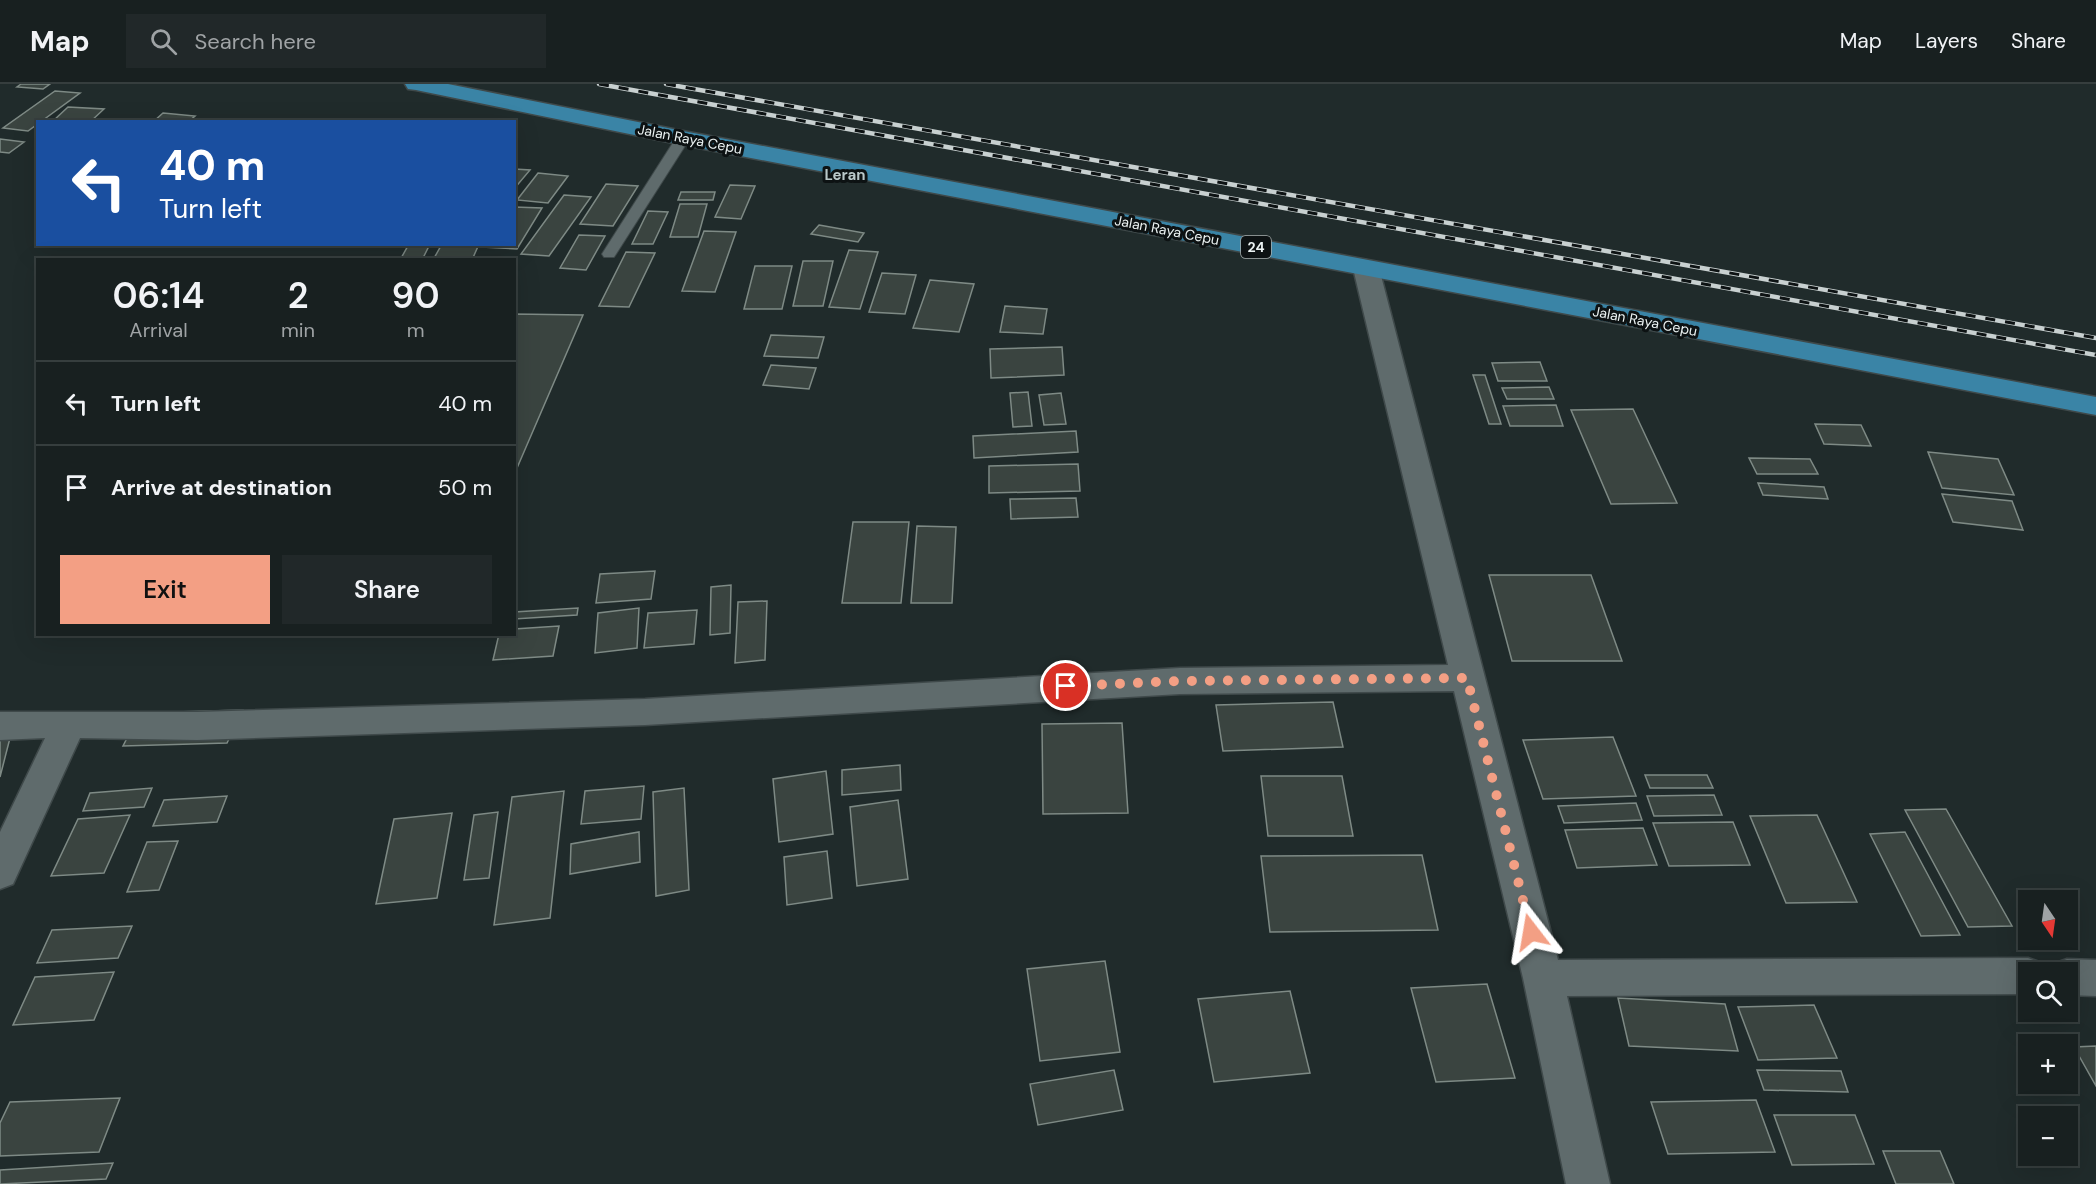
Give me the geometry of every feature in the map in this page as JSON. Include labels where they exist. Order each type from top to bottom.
[{"type":"highway","name":"Jalan Raya Cepu","points":[[416,84],[683,138],[2096,406]]},
{"type":"street","points":[[1366,268],[1543,978],[1588,1184]]},
{"type":"street","points":[[0,726],[197,726],[645,712],[1180,681],[1467,678]]},
{"type":"street","points":[[0,873],[68,725]]},
{"type":"street","points":[[1543,978],[2018,976]]},
{"type":"street","points":[[2078,977],[2096,978]]},
{"type":"lane","points":[[609,254],[683,138]]},
{"type":"building","points":[[21,84],[50,84],[43,89],[17,87]]},
{"type":"building","points":[[55,91],[80,93],[43,120],[36,120],[36,125],[28,131],[3,128]]},
{"type":"building","points":[[68,107],[104,109],[92,120],[54,120]]},
{"type":"building","points":[[163,113],[195,116],[190,120],[155,120]]},
{"type":"building","points":[[0,139],[24,142],[9,153],[0,152]]},
{"type":"building","points":[[516,169],[530,170],[516,187]]},
{"type":"building","points":[[538,173],[568,176],[548,203],[517,200]]},
{"type":"building","points":[[606,184],[638,186],[613,226],[580,224]]},
{"type":"building","points":[[730,185],[755,186],[741,219],[715,217]]},
{"type":"building","points":[[681,192],[715,192],[713,200],[678,200]]},
{"type":"building","points":[[564,195],[591,197],[549,256],[521,254]]},
{"type":"building","points":[[680,204],[707,204],[698,237],[670,237]]},
{"type":"building","points":[[516,207],[542,208],[517,249],[483,247],[516,246]]},
{"type":"building","points":[[648,211],[668,212],[653,244],[632,244]]},
{"type":"building","points":[[819,225],[864,233],[858,242],[811,234]]},
{"type":"building","points":[[704,231],[736,232],[715,292],[682,291]]},
{"type":"building","points":[[579,235],[605,236],[586,270],[560,268]]},
{"type":"building","points":[[408,246],[429,246],[423,258],[401,258]]},
{"type":"building","points":[[441,246],[478,246],[473,258],[434,258]]},
{"type":"building","points":[[849,250],[878,252],[860,309],[829,307]]},
{"type":"building","points":[[626,252],[655,253],[629,307],[599,306]]},
{"type":"building","points":[[803,261],[833,261],[823,306],[793,306]]},
{"type":"building","points":[[755,266],[792,266],[782,309],[744,309]]},
{"type":"building","points":[[882,273],[916,275],[905,314],[869,312]]},
{"type":"building","points":[[930,280],[974,284],[959,332],[913,328]]},
{"type":"building","points":[[1005,306],[1047,309],[1043,334],[1000,332]]},
{"type":"building","points":[[516,314],[583,315],[517,468]]},
{"type":"building","points":[[771,335],[824,337],[818,358],[764,356]]},
{"type":"building","points":[[1062,347],[1064,375],[991,378],[990,349]]},
{"type":"building","points":[[1540,362],[1547,381],[1498,381],[1492,363]]},
{"type":"building","points":[[771,365],[816,368],[809,389],[763,385]]},
{"type":"building","points":[[1473,375],[1485,375],[1501,424],[1489,424]]},
{"type":"building","points":[[1549,387],[1554,399],[1507,399],[1502,388]]},
{"type":"building","points":[[1028,392],[1032,426],[1013,427],[1010,393]]},
{"type":"building","points":[[1061,393],[1066,424],[1044,425],[1039,395]]},
{"type":"building","points":[[1556,405],[1563,426],[1510,426],[1503,406]]},
{"type":"building","points":[[1633,409],[1677,503],[1611,504],[1571,410]]},
{"type":"building","points":[[1815,424],[1861,425],[1871,446],[1824,444]]},
{"type":"building","points":[[1076,431],[1078,452],[974,458],[973,436]]},
{"type":"building","points":[[1928,452],[1998,459],[2014,495],[1942,488]]},
{"type":"building","points":[[1749,458],[1810,459],[1818,474],[1757,474]]},
{"type":"building","points":[[1078,464],[1080,491],[989,493],[989,466]]},
{"type":"building","points":[[1758,483],[1824,487],[1828,499],[1763,495]]},
{"type":"building","points":[[1942,494],[2012,501],[2023,530],[1953,522]]},
{"type":"building","points":[[1076,498],[1078,517],[1011,519],[1010,499]]},
{"type":"building","points":[[853,522],[909,522],[901,603],[842,603]]},
{"type":"building","points":[[917,526],[956,527],[952,603],[911,603]]},
{"type":"building","points":[[655,571],[651,599],[596,603],[600,574]]},
{"type":"building","points":[[1489,575],[1591,575],[1622,661],[1512,661]]},
{"type":"building","points":[[731,585],[730,633],[710,635],[711,587]]},
{"type":"building","points":[[767,601],[765,660],[735,663],[738,602]]},
{"type":"building","points":[[578,608],[577,615],[516,619],[516,612]]},
{"type":"building","points":[[639,608],[637,648],[595,653],[598,613]]},
{"type":"building","points":[[697,610],[694,644],[644,648],[648,613]]},
{"type":"building","points":[[559,626],[553,656],[493,660],[499,636],[516,636],[516,629]]},
{"type":"building","points":[[1333,702],[1343,747],[1223,751],[1216,705]]},
{"type":"building","points":[[243,710],[227,743],[123,746],[140,713]]},
{"type":"building","points":[[1122,723],[1128,813],[1043,814],[1042,724]]},
{"type":"building","points":[[1613,737],[1636,796],[1543,799],[1523,740]]},
{"type":"building","points":[[10,738],[0,777],[0,739]]},
{"type":"building","points":[[900,765],[901,790],[842,795],[842,770]]},
{"type":"building","points":[[826,771],[833,834],[779,842],[773,779]]},
{"type":"building","points":[[1645,775],[1707,775],[1713,788],[1650,788]]},
{"type":"building","points":[[1261,776],[1342,776],[1353,836],[1268,836]]},
{"type":"building","points":[[644,786],[641,819],[581,824],[585,791]]},
{"type":"building","points":[[152,788],[144,807],[83,811],[90,793]]},
{"type":"building","points":[[684,788],[689,890],[656,896],[653,792]]},
{"type":"building","points":[[564,791],[550,918],[494,925],[512,797]]},
{"type":"building","points":[[1714,795],[1722,815],[1654,816],[1647,796]]},
{"type":"building","points":[[227,796],[217,822],[153,826],[164,800]]},
{"type":"building","points":[[898,800],[908,879],[857,886],[850,807]]},
{"type":"building","points":[[1636,803],[1642,820],[1564,823],[1558,806]]},
{"type":"building","points":[[1946,809],[2012,926],[1968,927],[1905,810]]},
{"type":"building","points":[[498,812],[489,878],[464,880],[474,815]]},
{"type":"building","points":[[452,813],[437,898],[376,904],[394,819]]},
{"type":"building","points":[[130,815],[104,873],[51,876],[78,819]]},
{"type":"building","points":[[1817,815],[1857,902],[1786,903],[1750,816]]},
{"type":"building","points":[[1733,822],[1750,865],[1669,866],[1653,823]]},
{"type":"building","points":[[1643,828],[1657,865],[1577,868],[1565,830]]},
{"type":"building","points":[[639,832],[640,862],[570,874],[571,844]]},
{"type":"building","points":[[1905,832],[1960,935],[1921,936],[1870,834]]},
{"type":"building","points":[[178,841],[159,890],[127,892],[147,842]]},
{"type":"building","points":[[827,851],[832,898],[787,905],[784,857]]},
{"type":"building","points":[[1422,855],[1438,930],[1270,932],[1261,856]]},
{"type":"building","points":[[132,926],[118,958],[37,963],[52,930]]},
{"type":"building","points":[[1105,961],[1120,1052],[1040,1061],[1027,969]]},
{"type":"building","points":[[114,972],[94,1020],[13,1025],[35,977]]},
{"type":"building","points":[[1487,984],[1515,1078],[1436,1082],[1411,988]]},
{"type":"building","points":[[1290,991],[1310,1073],[1214,1082],[1198,999]]},
{"type":"building","points":[[1618,998],[1725,1004],[1738,1051],[1629,1046]]},
{"type":"building","points":[[1814,1005],[1837,1058],[1758,1060],[1738,1007]]},
{"type":"building","points":[[2096,1046],[2096,1086],[2078,1054],[2078,1047]]},
{"type":"building","points":[[1114,1070],[1123,1110],[1038,1125],[1030,1084]]},
{"type":"building","points":[[1757,1070],[1841,1071],[1848,1092],[1764,1090]]},
{"type":"building","points":[[120,1098],[99,1152],[0,1156],[0,1123],[10,1102]]},
{"type":"building","points":[[1756,1100],[1775,1152],[1668,1154],[1651,1102]]},
{"type":"building","points":[[1774,1115],[1855,1115],[1874,1164],[1792,1165]]},
{"type":"building","points":[[1883,1151],[1940,1151],[1954,1184],[1896,1184]]},
{"type":"building","points":[[113,1163],[106,1179],[0,1184],[0,1170]]},
{"type":"railway","points":[[599,84],[2096,355]]},
{"type":"railway","points":[[666,84],[2096,338]]},
{"type":"district","name":"Leran","points":[[845,175]]},
{"type":"route","points":[[1066,686],[1180,681],[1467,678],[1531,932]]}]
